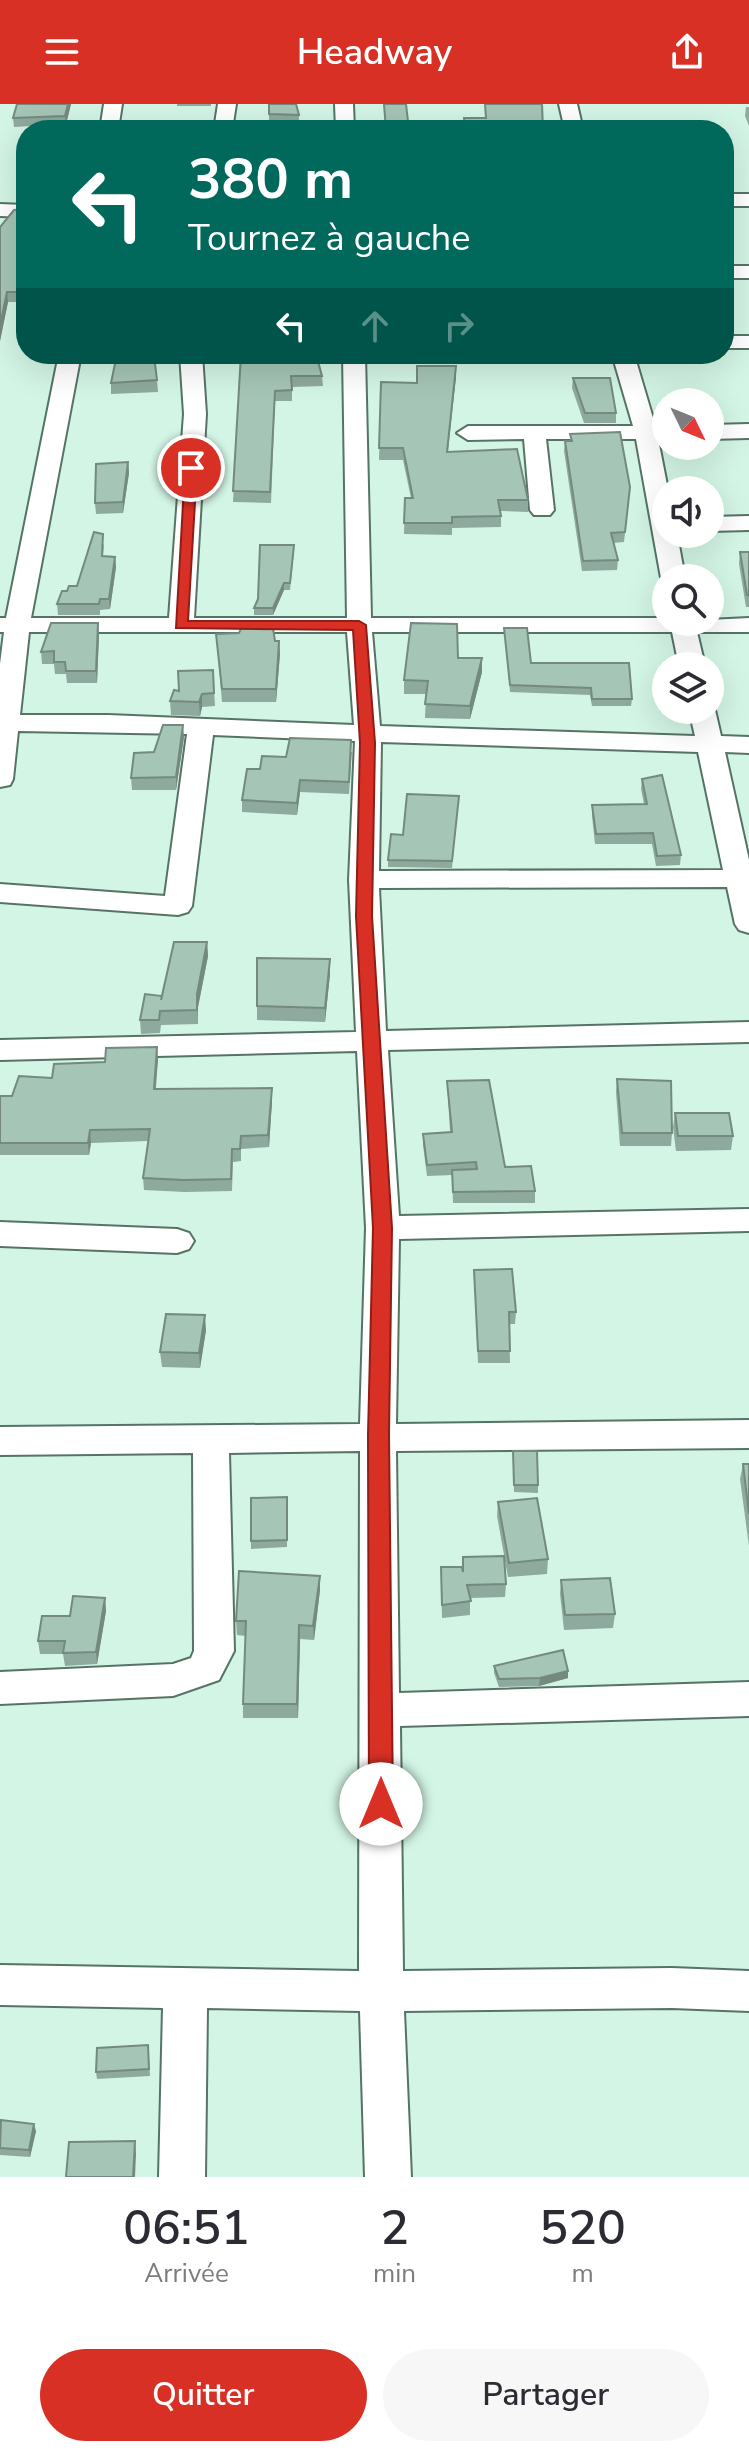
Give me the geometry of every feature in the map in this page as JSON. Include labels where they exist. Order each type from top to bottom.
[{"type":"street","points":[[0,779],[9,625],[68,364]]},
{"type":"street","points":[[181,625],[195,414],[192,364]]},
{"type":"street","points":[[354,364],[359,625],[367,732],[368,812],[363,880],[383,1228],[378,1435],[381,1991],[388,2177]]},
{"type":"street","points":[[627,364],[652,423]]},
{"type":"street","points":[[724,432],[749,431]]},
{"type":"street","points":[[468,433],[652,432]]},
{"type":"street","points":[[534,433],[542,510]]},
{"type":"street","points":[[724,524],[749,523]]},
{"type":"street","points":[[9,625],[652,624]]},
{"type":"street","points":[[724,625],[749,625]]},
{"type":"street","points":[[3,723],[749,745]]},
{"type":"street","points":[[706,724],[744,878],[749,924]]},
{"type":"street","points":[[0,893],[178,906],[201,728]]},
{"type":"street","points":[[363,880],[744,878]]},
{"type":"street","points":[[0,1050],[749,1032]]},
{"type":"street","points":[[383,1228],[749,1220]]},
{"type":"street","points":[[0,1234],[177,1241]]},
{"type":"street","points":[[0,1441],[378,1435],[749,1434]]},
{"type":"street","points":[[0,1688],[173,1680],[205,1669],[214,1651],[211,1437]]},
{"type":"street","points":[[381,1710],[749,1699]]},
{"type":"street","points":[[0,1985],[381,1991],[672,1988],[749,1991]]},
{"type":"street","points":[[182,2177],[185,1986]]},
{"type":"building","points":[[17,104],[68,104],[65,116],[13,118]]},
{"type":"building","points":[[269,104],[296,104],[299,115],[269,114]]},
{"type":"building","points":[[384,104],[406,104],[408,120],[385,120]]},
{"type":"building","points":[[485,104],[542,104],[543,120],[464,118],[486,118]]},
{"type":"building","points":[[14,210],[16,292],[7,292],[0,325],[0,227]]},
{"type":"building","points":[[115,364],[155,364],[157,380],[111,383]]},
{"type":"building","points":[[240,364],[319,364],[322,376],[291,376],[292,390],[275,391],[270,492],[233,491]]},
{"type":"building","points":[[417,366],[456,366],[447,452],[517,449],[528,500],[498,500],[501,516],[452,517],[452,523],[404,523],[405,498],[413,498],[403,448],[379,448],[381,382],[417,383]]},
{"type":"building","points":[[573,378],[610,378],[616,413],[585,413]]},
{"type":"building","points":[[620,432],[630,487],[625,532],[611,533],[618,560],[583,561],[565,441],[572,441],[570,434]]},
{"type":"building","points":[[128,462],[123,502],[95,503],[96,464]]},
{"type":"building","points":[[94,532],[103,534],[102,556],[115,557],[109,599],[100,599],[99,604],[57,604],[62,591],[67,591],[69,586],[77,586]]},
{"type":"building","points":[[260,545],[294,545],[290,583],[284,583],[273,608],[254,608],[258,599]]},
{"type":"building","points":[[740,552],[749,552],[749,595],[747,595]]},
{"type":"building","points":[[244,622],[272,622],[275,641],[279,641],[276,689],[222,689],[216,634],[239,633]]},
{"type":"building","points":[[51,623],[98,623],[96,671],[66,671],[65,662],[54,662],[54,651],[41,652]]},
{"type":"building","points":[[411,623],[457,624],[458,658],[482,658],[470,706],[425,704],[428,681],[404,680]]},
{"type":"building","points":[[504,628],[527,628],[531,663],[629,663],[632,699],[592,699],[591,688],[510,685]]},
{"type":"building","points":[[213,670],[214,693],[202,694],[199,702],[170,701],[174,690],[179,691],[178,671]]},
{"type":"building","points":[[163,725],[183,725],[176,777],[131,778],[134,753],[154,752]]},
{"type":"building","points":[[290,738],[351,740],[349,782],[300,780],[297,803],[242,800],[247,769],[260,769],[262,756],[286,757]]},
{"type":"building","points":[[662,775],[681,855],[657,856],[653,833],[596,834],[592,805],[647,804],[642,779]]},
{"type":"building","points":[[407,794],[459,796],[452,861],[388,860],[391,834],[403,835]]},
{"type":"building","points":[[174,942],[207,942],[197,1010],[160,1011],[159,1020],[140,1020],[145,994],[162,996]]},
{"type":"building","points":[[257,958],[330,959],[325,1008],[257,1006]]},
{"type":"building","points":[[157,1047],[154,1089],[272,1088],[268,1135],[241,1136],[240,1149],[232,1149],[231,1179],[143,1178],[150,1129],[90,1130],[88,1143],[0,1143],[0,1096],[12,1096],[19,1076],[52,1078],[54,1064],[105,1062],[106,1048]]},
{"type":"building","points":[[617,1079],[671,1081],[672,1133],[622,1133]]},
{"type":"building","points":[[489,1080],[505,1167],[531,1166],[535,1191],[453,1192],[452,1170],[477,1169],[476,1162],[427,1165],[423,1134],[452,1132],[447,1081]]},
{"type":"building","points":[[675,1113],[729,1113],[733,1136],[678,1136]]},
{"type":"building","points":[[512,1269],[516,1312],[509,1312],[510,1351],[478,1351],[474,1270]]},
{"type":"building","points":[[166,1314],[205,1315],[199,1353],[160,1352]]},
{"type":"building","points":[[513,1451],[537,1451],[538,1485],[514,1485]]},
{"type":"building","points":[[743,1464],[749,1464],[749,1514]]},
{"type":"building","points":[[287,1497],[287,1540],[251,1541],[251,1498]]},
{"type":"building","points":[[537,1498],[548,1559],[509,1563],[498,1502]]},
{"type":"building","points":[[504,1556],[506,1584],[467,1585],[471,1601],[442,1605],[441,1567],[462,1567],[463,1572],[463,1557]]},
{"type":"building","points":[[239,1571],[320,1576],[313,1626],[299,1625],[297,1704],[243,1704],[246,1621],[236,1621]]},
{"type":"building","points":[[610,1578],[615,1614],[565,1615],[561,1580]]},
{"type":"building","points":[[73,1596],[105,1598],[96,1652],[63,1653],[65,1641],[38,1641],[42,1616],[70,1616]]},
{"type":"building","points":[[563,1650],[568,1671],[540,1678],[499,1679],[494,1666]]},
{"type":"building","points":[[148,2045],[149,2069],[96,2072],[97,2048]]},
{"type":"building","points":[[1,2120],[34,2124],[29,2150],[0,2148]]},
{"type":"building","points":[[135,2141],[133,2177],[66,2177],[69,2142]]},
{"type":"route","points":[[191,468],[181,625],[359,625],[368,743],[364,916],[383,1228],[378,1435],[381,1804]]}]
